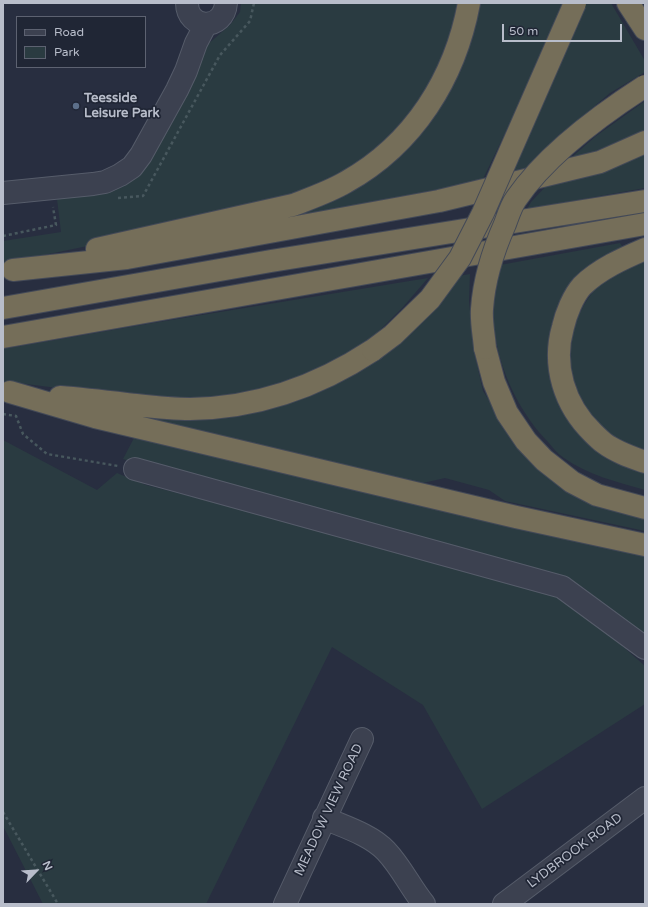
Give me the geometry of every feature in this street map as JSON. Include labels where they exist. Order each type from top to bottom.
[{"type":"highway","points":[[8,271],[126,242],[293,205],[320,195],[346,182],[393,148],[413,127],[430,104],[456,52],[465,24],[469,3]]},
{"type":"highway","points":[[7,392],[165,408],[189,409],[238,405],[268,399],[309,386],[353,364],[393,335],[421,308],[460,258],[483,213],[575,3]]},
{"type":"highway","points":[[628,3],[645,29]]},
{"type":"highway","points":[[645,86],[607,112],[572,140],[539,170],[515,200],[500,235],[487,272],[482,310],[485,348],[494,382],[507,413],[526,441],[544,460],[572,482],[597,495],[645,508]]},
{"type":"highway","points":[[8,271],[127,258],[439,201],[600,162],[645,142]]},
{"type":"highway","points":[[3,308],[279,259],[645,201]]},
{"type":"highway","points":[[3,337],[645,224]]},
{"type":"highway","points":[[645,248],[602,271],[582,286],[567,311],[559,340],[559,369],[567,397],[582,422],[603,443],[628,457],[645,462]]},
{"type":"highway","points":[[7,392],[95,417],[516,517],[645,545]]},
{"type":"street","points":[[187,3],[188,11],[191,16],[200,23],[206,24],[218,20],[225,10],[226,3]]},
{"type":"street","points":[[3,193],[105,182],[120,175],[132,166],[141,155],[177,90],[186,71],[196,43],[206,24]]},
{"type":"street","points":[[135,469],[562,587],[645,648]]},
{"type":"street","name":"MEADOW VIEW ROAD","points":[[285,904],[362,739]]},
{"type":"street","name":"LYDBROOK ROAD","points":[[504,904],[645,798]]},
{"type":"street","points":[[324,818],[369,838],[386,850],[404,873],[415,893],[424,904]]},
{"type":"path","points":[[3,236],[56,225],[51,189]]},
{"type":"path","points":[[3,414],[16,416],[23,434],[47,454],[135,469]]},
{"type":"path","points":[[3,812],[58,904]]},
{"type":"green space","points":[[241,3],[457,3],[454,24],[435,76],[423,99],[393,137],[343,174],[309,190],[107,242],[3,262],[3,241],[61,232],[57,199],[111,191],[124,185],[207,45],[230,25],[240,12]]},
{"type":"green space","points":[[478,3],[565,3],[482,181],[288,218],[318,208],[380,173],[420,133],[440,108],[462,60]]},
{"type":"green space","points":[[586,3],[611,3],[645,61],[645,72],[610,93],[558,137],[516,178],[506,178]]},
{"type":"green space","points":[[645,101],[645,130],[586,155],[572,157],[596,136]]},
{"type":"green space","points":[[645,154],[645,188],[527,209],[531,202],[548,184]]},
{"type":"green space","points":[[620,243],[622,246],[591,265],[563,300],[575,430],[607,459],[645,474],[645,490],[583,469],[558,453],[524,412],[514,394],[499,355],[495,334],[493,294],[500,265]]},
{"type":"green space","points":[[645,258],[645,455],[619,444],[598,427],[588,415],[577,391],[573,377],[571,348],[577,319],[592,293],[609,277]]},
{"type":"green space","points":[[470,274],[469,301],[474,351],[483,391],[521,450],[645,514],[645,531],[505,501],[489,490],[445,478],[423,483],[112,413],[308,396],[452,277]]},
{"type":"green space","points":[[428,278],[403,307],[365,345],[286,387],[207,402],[135,398],[3,381],[3,349]]},
{"type":"green space","points":[[134,438],[178,446],[645,552],[645,641],[584,588],[552,572],[277,504],[123,459]]},
{"type":"green space","points":[[3,440],[97,490],[117,473],[146,485],[543,586],[571,601],[645,666],[645,704],[482,809],[423,705],[332,647],[206,904],[43,904],[3,826]]},
{"type":"place","name":"Teesside Leisure Park","points":[[76,106]]}]
